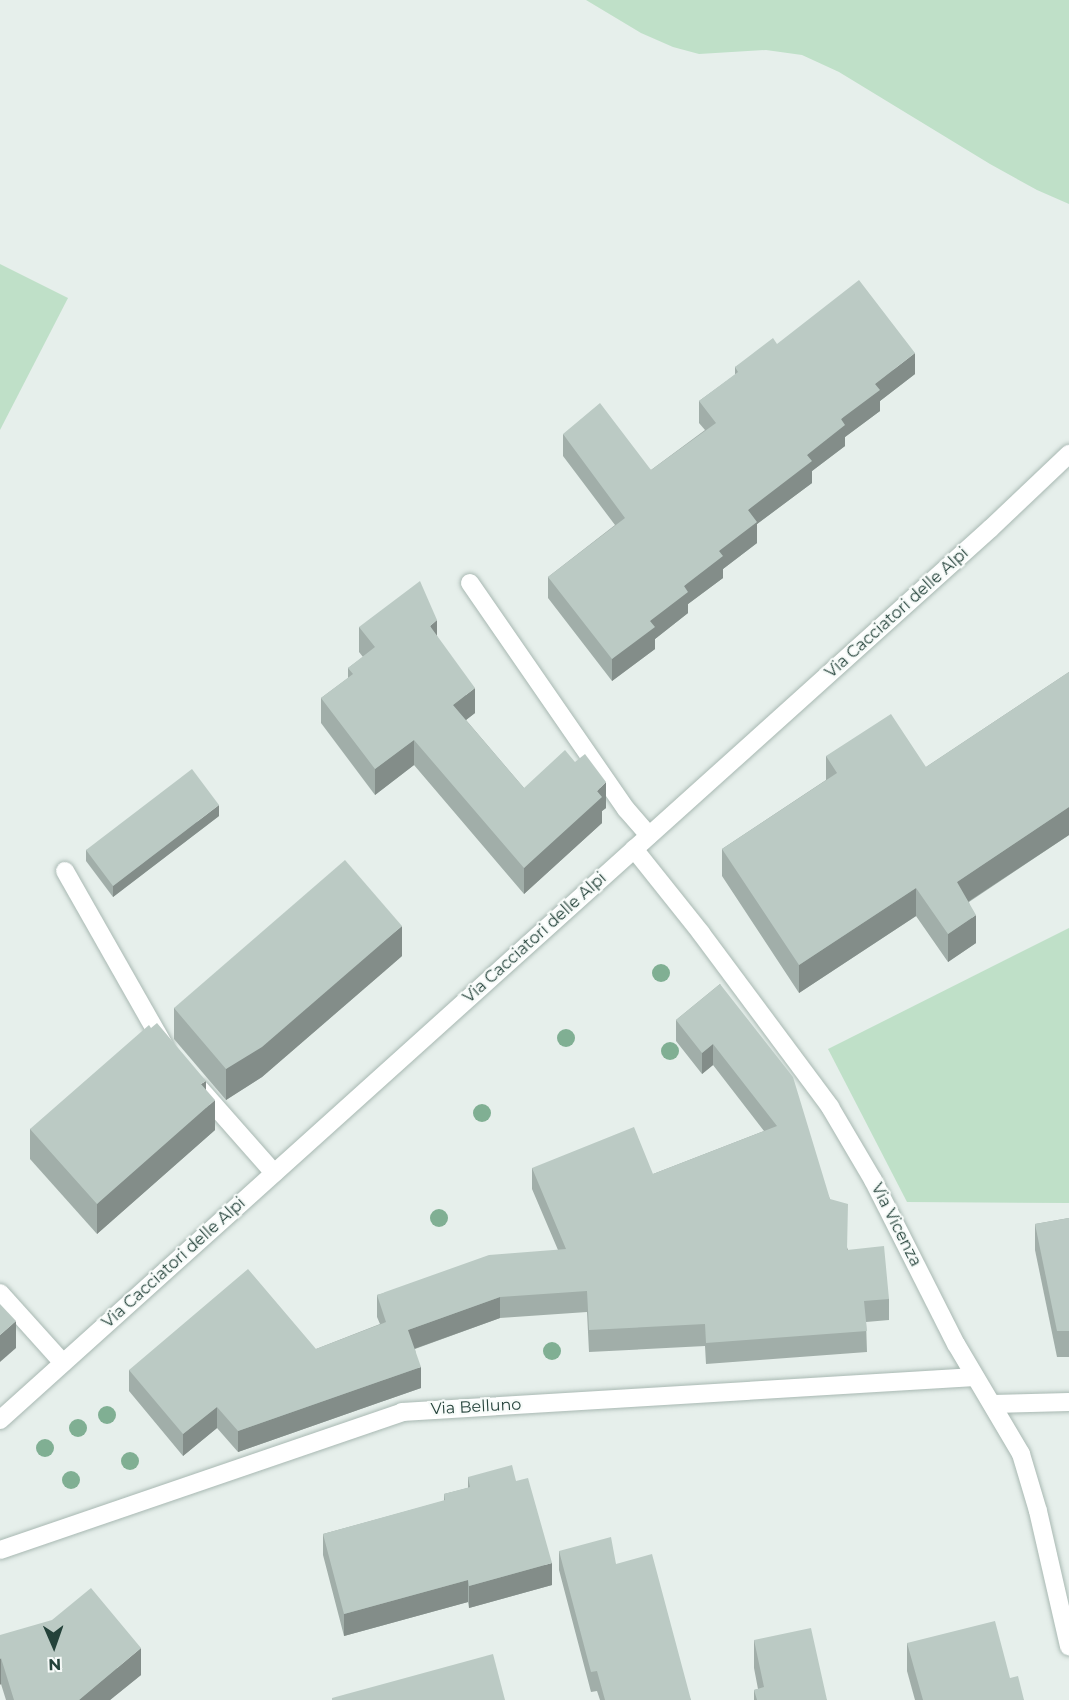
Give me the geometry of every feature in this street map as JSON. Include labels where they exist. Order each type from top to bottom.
[{"type":"street","name":"Via Cacciatori delle Alpi","points":[[0,1420],[991,528],[1069,454]]},
{"type":"street","points":[[470,583],[626,809],[649,835]]},
{"type":"street","name":"Via Vicenza","points":[[634,849],[830,1107],[873,1180],[938,1309],[975,1377],[1014,1441],[1031,1483],[1069,1646]]},
{"type":"street","points":[[65,871],[158,1036],[184,1070],[274,1173]]},
{"type":"street","points":[[0,1293],[63,1363]]},
{"type":"street","name":"Via Belluno","points":[[0,1550],[402,1412],[975,1377]]},
{"type":"street","points":[[993,1404],[1069,1402]]},
{"type":"green space","points":[[586,0],[1069,0],[1069,204],[1037,190],[990,164],[839,72],[802,55],[766,50],[699,54],[673,47],[641,33]]},
{"type":"green space","points":[[0,264],[68,298],[0,430]]},
{"type":"green space","points":[[1069,928],[1069,1203],[907,1202],[828,1049]]},
{"type":"building","points":[[859,280],[915,353],[875,384],[880,390],[841,419],[845,425],[807,455],[812,461],[748,510],[757,522],[719,551],[723,556],[684,586],[688,592],[650,621],[655,627],[612,659],[548,577],[625,518],[563,434],[600,403],[651,470],[716,423],[699,401],[738,372],[735,367],[773,338],[777,344]]},
{"type":"building","points":[[420,581],[437,620],[430,626],[475,688],[453,705],[524,788],[565,750],[575,762],[585,754],[606,782],[597,791],[602,797],[524,868],[414,740],[375,769],[321,698],[353,674],[348,668],[375,647],[359,627]]},
{"type":"building","points":[[1069,672],[1069,807],[957,882],[976,915],[948,934],[916,888],[799,965],[722,849],[837,773],[826,756],[891,714],[926,767]]},
{"type":"building","points":[[192,769],[219,805],[113,886],[86,850]]},
{"type":"building","points":[[345,860],[402,926],[262,1047],[226,1069],[174,1008]]},
{"type":"building","points":[[720,984],[793,1077],[830,1199],[848,1204],[847,1250],[884,1246],[889,1299],[864,1301],[867,1331],[706,1343],[705,1324],[589,1330],[587,1291],[500,1297],[408,1330],[421,1367],[238,1431],[217,1407],[183,1434],[129,1370],[248,1269],[316,1349],[386,1322],[377,1295],[489,1255],[566,1249],[532,1168],[634,1127],[653,1174],[777,1126],[713,1044],[702,1053],[676,1020]]},
{"type":"building","points":[[157,1023],[206,1081],[201,1084],[215,1100],[97,1204],[30,1129],[149,1025],[151,1028]]},
{"type":"building","points":[[1069,1218],[1069,1331],[1057,1331],[1035,1224]]},
{"type":"building","points":[[0,1304],[16,1321],[0,1335]]},
{"type":"building","points":[[512,1465],[516,1481],[528,1478],[552,1563],[469,1586],[468,1580],[344,1614],[323,1534],[445,1500],[444,1494],[470,1487],[468,1477]]},
{"type":"building","points":[[611,1537],[616,1564],[652,1554],[691,1700],[605,1700],[597,1671],[591,1672],[559,1551]]},
{"type":"building","points":[[91,1588],[141,1648],[79,1700],[14,1700],[0,1659],[0,1635],[52,1620]]},
{"type":"building","points":[[995,1621],[1010,1678],[1018,1676],[1024,1700],[923,1700],[907,1643]]},
{"type":"building","points":[[811,1628],[827,1700],[757,1700],[754,1690],[764,1687],[754,1640]]},
{"type":"building","points":[[493,1654],[505,1700],[332,1700],[332,1698]]}]
